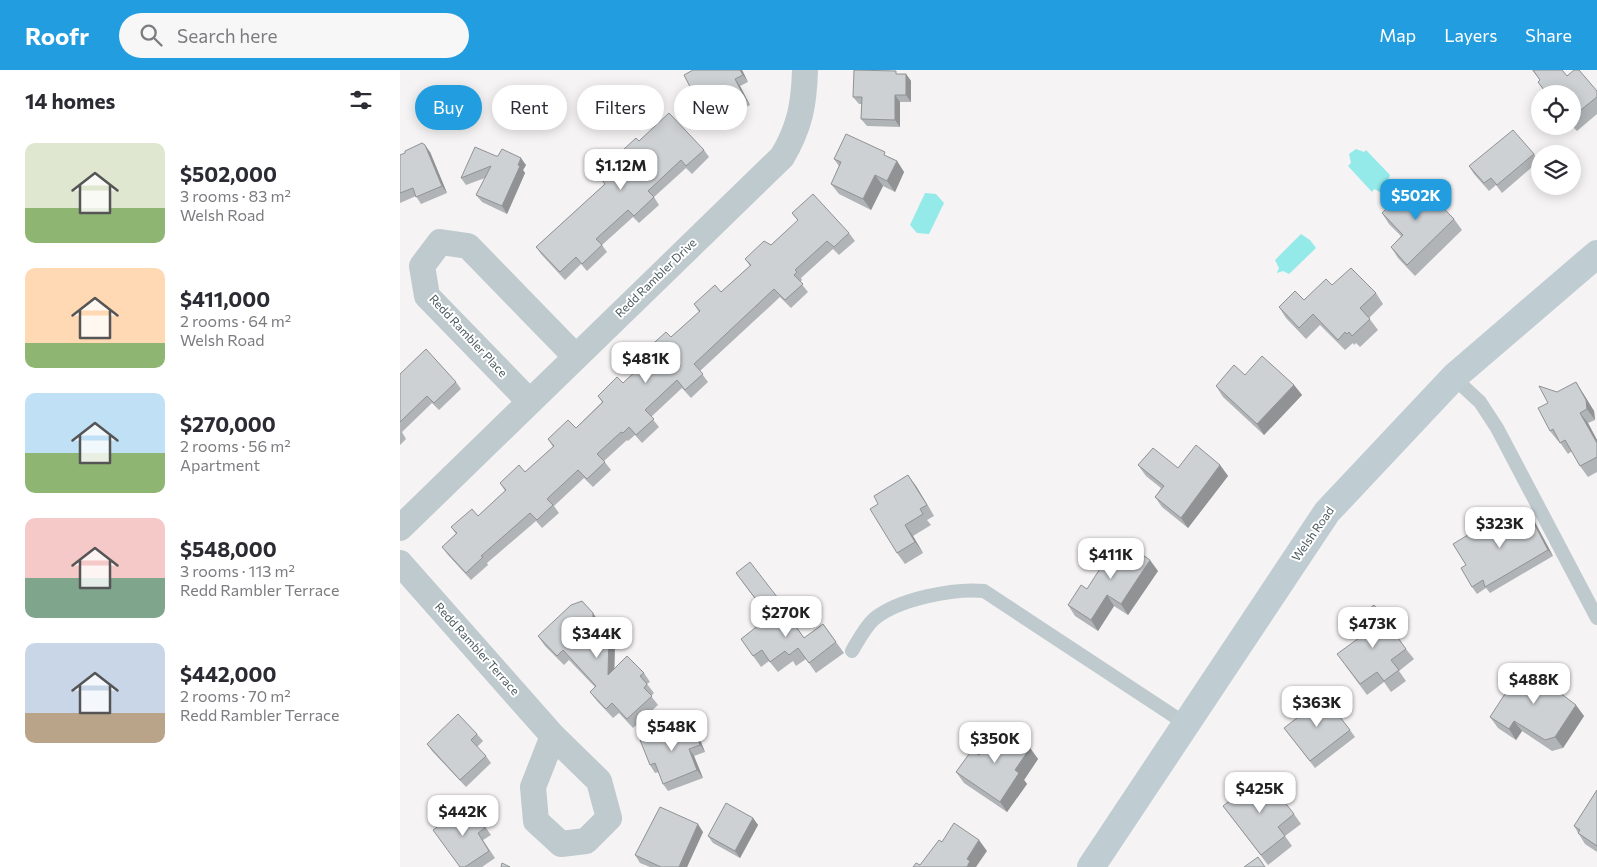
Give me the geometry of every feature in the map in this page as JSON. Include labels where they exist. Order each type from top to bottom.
[{"type":"main road","name":"Welsh Road","points":[[1091,867],[1327,512],[1454,378],[1597,254]]},
{"type":"street","name":"Redd Rambler Drive","points":[[400,528],[782,157],[794,138],[803,106],[805,70]]},
{"type":"street","name":"Redd Rambler Place","points":[[529,401],[427,296],[422,266],[440,242],[468,246],[575,356]]},
{"type":"street","name":"Redd Rambler Terrace","points":[[400,563],[553,736]]},
{"type":"lane","points":[[1454,378],[1480,402],[1498,428],[1597,618]]},
{"type":"lane","points":[[852,651],[874,619],[894,608],[931,596],[967,590],[984,591],[1186,724]]},
{"type":"water","points":[[1356,149],[1364,152],[1366,150],[1390,175],[1387,186],[1390,193],[1384,194],[1374,189],[1372,192],[1348,166],[1351,163],[1349,154]]},
{"type":"water","points":[[925,193],[936,194],[944,203],[929,234],[917,233],[910,225]]},
{"type":"water","points":[[1301,234],[1310,240],[1316,248],[1289,274],[1283,271],[1277,273],[1279,268],[1275,260]]},
{"type":"building","points":[[693,70],[740,70],[743,75],[735,79],[738,85],[689,85],[684,75]]},
{"type":"building","points":[[854,70],[896,71],[896,74],[906,74],[906,95],[895,95],[895,120],[861,119],[862,97],[853,97]]},
{"type":"building","points":[[1533,70],[1562,70],[1567,76],[1574,70],[1579,70],[1597,91],[1597,97],[1581,110],[1581,85],[1540,85],[1538,82],[1540,80]]},
{"type":"building","points":[[669,113],[674,118],[674,130],[685,130],[704,150],[686,166],[681,160],[648,191],[654,197],[634,216],[628,210],[596,239],[602,245],[582,264],[576,257],[560,272],[536,247],[605,184],[597,174],[636,138],[639,141],[651,130],[664,130],[664,118]]},
{"type":"building","points":[[1513,130],[1531,151],[1531,157],[1497,185],[1491,178],[1484,183],[1469,166]]},
{"type":"building","points":[[846,134],[885,152],[884,155],[897,161],[887,181],[875,175],[863,199],[831,184],[841,162],[834,159]]},
{"type":"building","points":[[422,143],[425,145],[442,186],[416,197],[413,188],[400,193],[400,155]]},
{"type":"building","points":[[475,147],[496,156],[498,156],[502,149],[521,158],[518,165],[520,166],[502,206],[476,195],[491,166],[461,178]]},
{"type":"building","points":[[1416,180],[1454,219],[1407,265],[1391,247],[1403,235],[1382,213]]},
{"type":"building","points":[[813,194],[849,233],[834,247],[827,241],[795,270],[797,272],[794,275],[803,284],[785,300],[774,289],[694,364],[703,374],[685,390],[677,380],[645,410],[654,419],[636,435],[629,427],[623,433],[621,432],[597,454],[605,462],[587,479],[578,470],[547,499],[553,505],[537,520],[530,513],[481,556],[483,557],[466,573],[442,547],[457,533],[451,527],[472,509],[478,516],[506,490],[500,483],[519,465],[525,472],[554,446],[548,439],[568,420],[576,428],[603,402],[598,396],[617,377],[623,383],[652,356],[646,350],[666,332],[671,337],[700,311],[694,304],[715,285],[721,292],[751,265],[745,259],[764,241],[771,245],[798,220],[792,213]]},
{"type":"building","points":[[1351,268],[1376,293],[1360,308],[1370,319],[1352,336],[1349,332],[1347,334],[1345,332],[1338,340],[1313,314],[1299,328],[1279,307],[1295,291],[1304,300],[1326,279],[1332,285]]},
{"type":"building","points":[[426,349],[456,382],[434,403],[427,396],[400,422],[400,374]]},
{"type":"building","points":[[1262,356],[1294,385],[1257,424],[1216,386],[1234,365],[1245,375]]},
{"type":"building","points":[[1576,382],[1586,400],[1587,409],[1580,413],[1597,443],[1597,457],[1580,466],[1565,440],[1560,443],[1553,429],[1550,431],[1538,408],[1548,403],[1539,386],[1557,392]]},
{"type":"building","points":[[1196,445],[1220,465],[1181,518],[1155,497],[1164,486],[1138,465],[1153,448],[1178,468]]},
{"type":"building","points":[[908,475],[927,505],[920,509],[923,514],[905,525],[915,542],[897,553],[870,509],[878,504],[874,496]]},
{"type":"building","points":[[1526,508],[1548,550],[1485,587],[1483,580],[1472,587],[1461,568],[1466,565],[1453,544],[1486,524],[1489,529]]},
{"type":"building","points":[[1119,539],[1150,560],[1121,604],[1107,595],[1091,620],[1068,605],[1081,585],[1087,589]]},
{"type":"building","points":[[750,562],[781,602],[767,614],[736,573]]},
{"type":"building","points":[[582,601],[593,613],[593,618],[609,634],[608,675],[627,656],[644,673],[640,676],[647,684],[644,688],[652,696],[627,719],[612,703],[606,709],[590,692],[596,686],[563,650],[557,656],[538,636],[571,605]]},
{"type":"building","points":[[1374,605],[1406,649],[1391,660],[1399,670],[1384,681],[1377,672],[1360,684],[1337,654],[1370,630],[1360,616]]},
{"type":"building","points":[[782,607],[804,638],[823,624],[836,642],[809,663],[798,648],[789,655],[785,651],[770,662],[762,650],[753,656],[741,639]]},
{"type":"building","points":[[1525,663],[1546,677],[1543,680],[1576,705],[1555,737],[1545,740],[1514,721],[1509,729],[1490,717]]},
{"type":"building","points":[[1323,695],[1350,730],[1310,761],[1284,728],[1297,718],[1296,715]]},
{"type":"building","points":[[458,714],[477,734],[471,740],[486,756],[460,780],[427,744]]},
{"type":"building","points":[[691,722],[700,745],[689,749],[697,770],[663,784],[655,763],[650,765],[640,740]]},
{"type":"building","points":[[998,727],[1030,748],[1015,770],[1019,773],[1000,802],[956,772],[972,750],[979,755]]},
{"type":"building","points":[[1263,775],[1294,814],[1278,827],[1285,836],[1261,855],[1223,806]]},
{"type":"building","points":[[1597,790],[1597,846],[1578,833],[1580,830],[1574,826]]},
{"type":"building","points":[[726,803],[753,818],[735,851],[708,836]]},
{"type":"building","points":[[470,805],[485,828],[478,833],[489,851],[465,867],[460,867],[433,830]]},
{"type":"building","points":[[660,807],[698,824],[679,867],[661,867],[635,855]]},
{"type":"building","points":[[954,823],[979,840],[967,859],[970,861],[967,867],[913,867],[916,863],[920,865],[939,840],[942,842]]},
{"type":"building","points":[[1258,857],[1265,867],[1244,867]]},
{"type":"building","points":[[502,863],[510,867],[501,867]]}]
